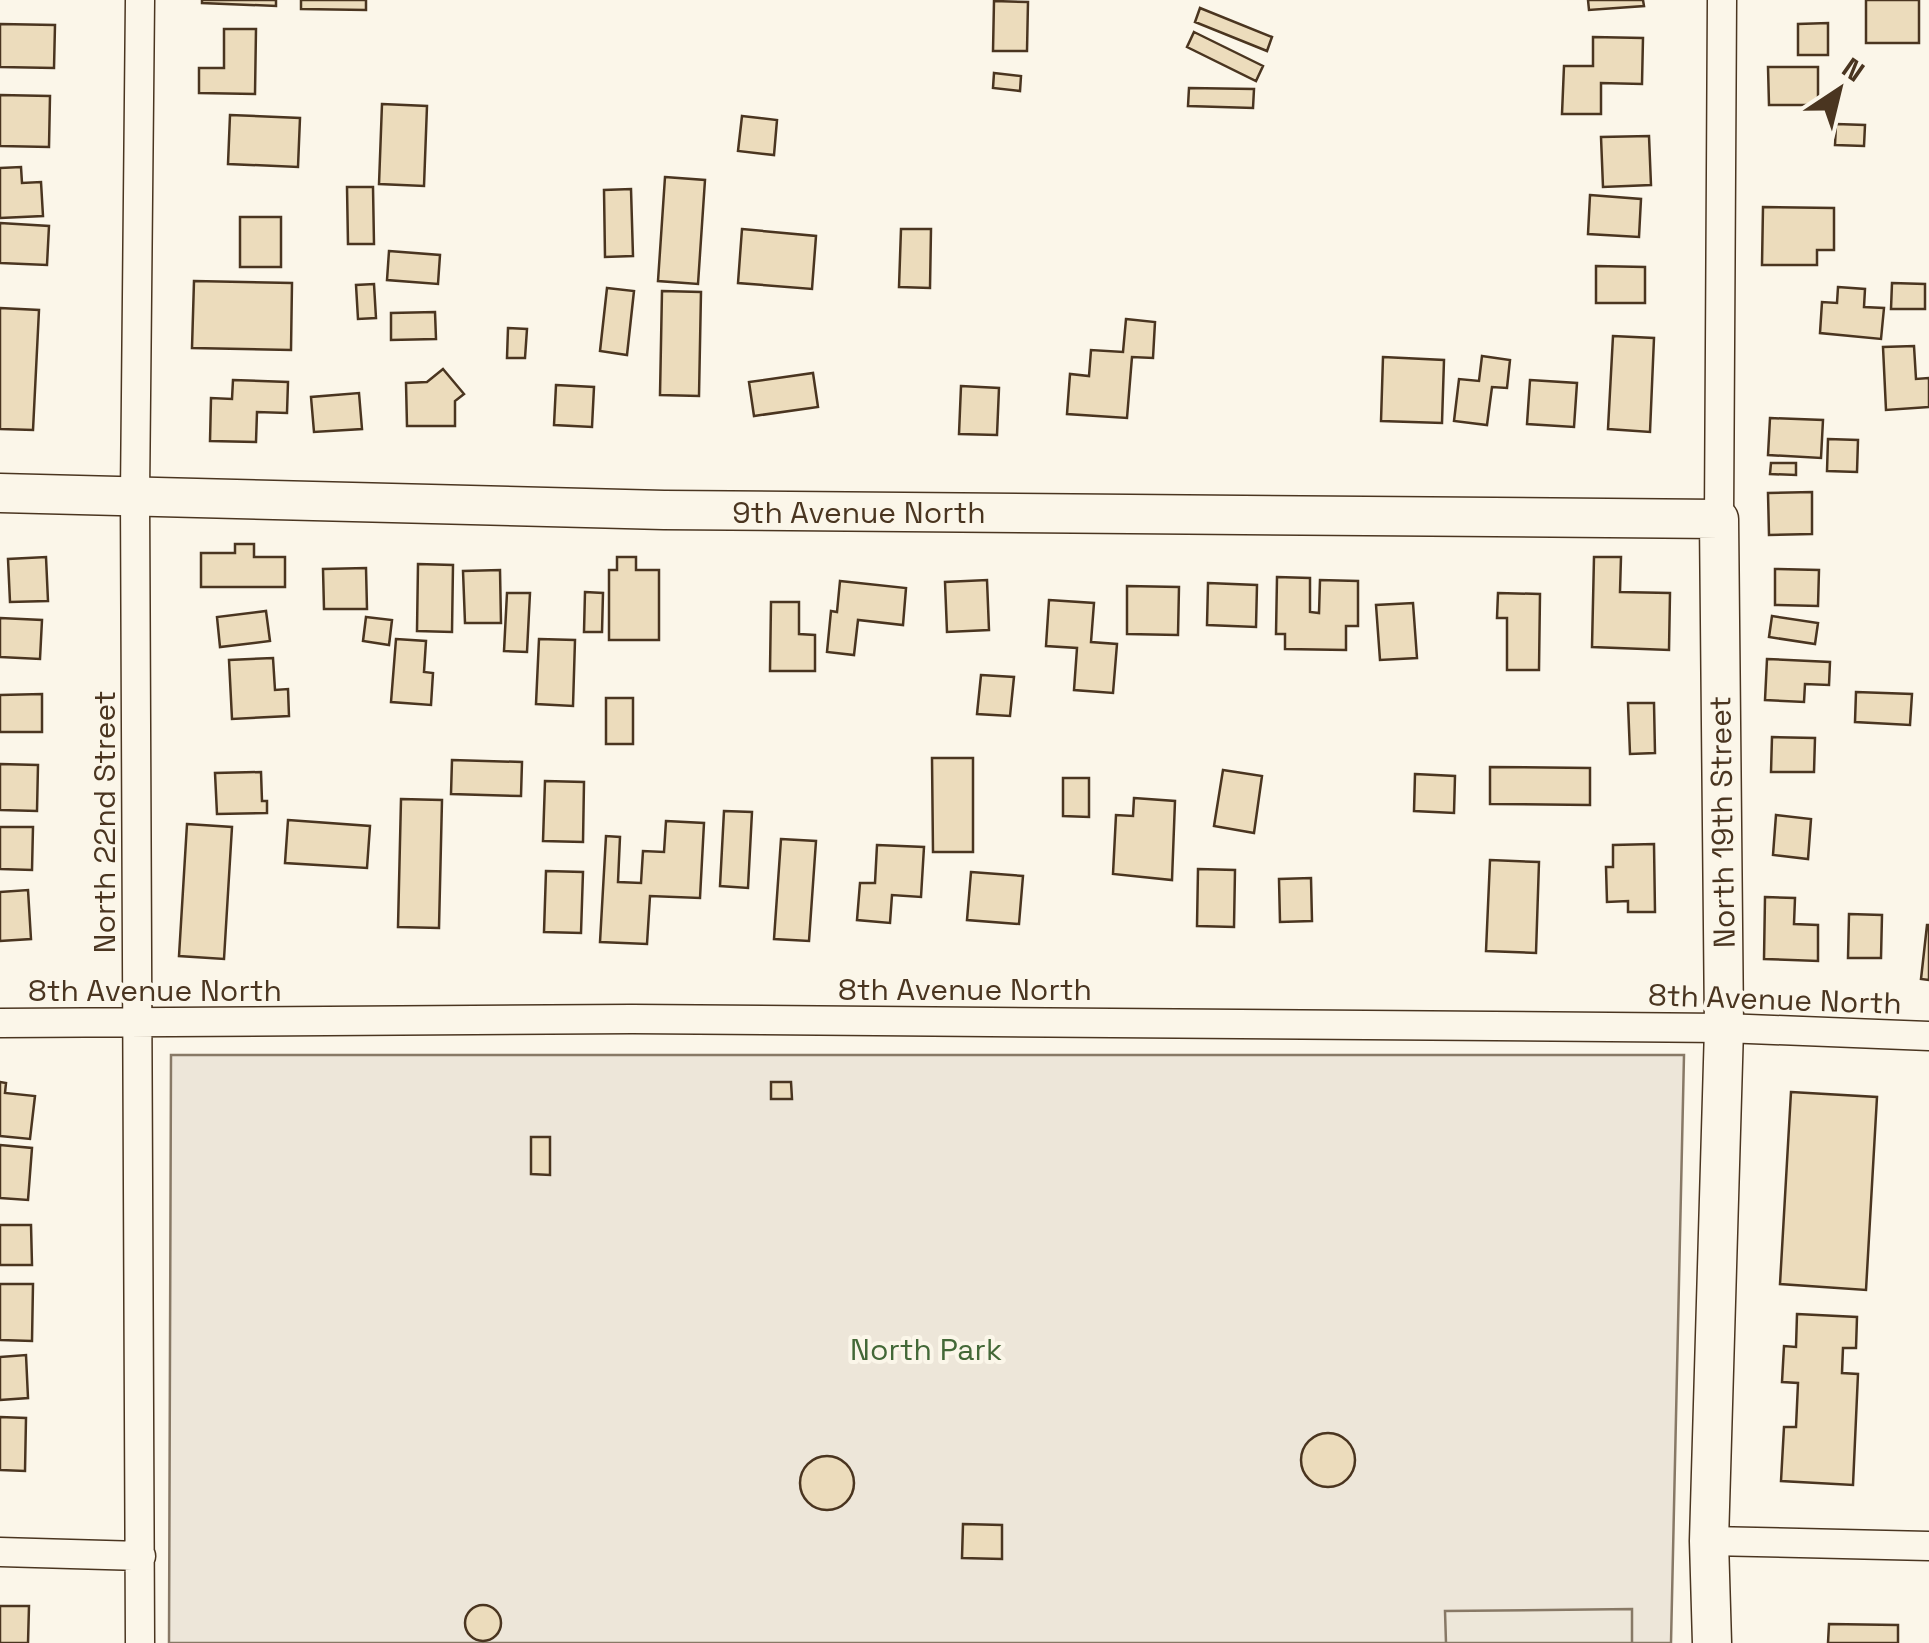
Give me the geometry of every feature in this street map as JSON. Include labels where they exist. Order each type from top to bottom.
[{"type":"street","name":"North 22nd Street","points":[[140,0],[136,495],[140,1643]]},
{"type":"street","name":"North 19th Street","points":[[1712,1643],[1709,1541],[1724,1028],[1719,518],[1722,0]]},
{"type":"street","name":"9th Avenue North","points":[[0,493],[664,510],[1719,518]]},
{"type":"street","name":"8th Avenue North","points":[[0,1023],[652,1019],[1724,1028],[1929,1036]]},
{"type":"street","points":[[1709,1541],[1929,1546]]},
{"type":"street","points":[[0,1552],[141,1556]]},
{"type":"green space","name":"North Park","points":[[171,1055],[1684,1055],[1671,1643],[169,1643]]},
{"type":"shaded area","points":[[1632,1609],[1632,1643],[1446,1643],[1445,1611]]},
{"type":"building","points":[[276,0],[276,6],[202,3]]},
{"type":"building","points":[[301,0],[366,0],[366,10],[301,9]]},
{"type":"building","points":[[1588,0],[1643,0],[1644,6],[1589,10]]},
{"type":"building","points":[[1866,0],[1919,0],[1919,43],[1866,43]]},
{"type":"building","points":[[994,1],[1028,2],[1027,51],[993,51]]},
{"type":"building","points":[[1200,8],[1272,37],[1267,51],[1195,22]]},
{"type":"building","points":[[1828,23],[1828,55],[1798,55],[1798,24]]},
{"type":"building","points":[[0,24],[55,25],[54,68],[0,67]]},
{"type":"building","points":[[224,29],[256,29],[255,94],[199,93],[199,68],[224,68]]},
{"type":"building","points":[[1194,32],[1263,66],[1256,81],[1187,47]]},
{"type":"building","points":[[1593,37],[1643,38],[1642,84],[1601,83],[1601,114],[1562,114],[1564,66],[1593,66]]},
{"type":"building","points":[[1768,67],[1818,67],[1818,105],[1769,105]]},
{"type":"building","points":[[994,73],[1021,76],[1020,91],[993,88]]},
{"type":"building","points":[[1189,88],[1254,89],[1253,108],[1188,106]]},
{"type":"building","points":[[0,95],[50,96],[49,147],[0,146]]},
{"type":"building","points":[[382,104],[427,106],[424,186],[379,184]]},
{"type":"building","points":[[230,115],[300,118],[298,167],[228,164]]},
{"type":"building","points":[[742,116],[777,120],[774,155],[738,151]]},
{"type":"building","points":[[1836,124],[1865,125],[1864,146],[1835,145]]},
{"type":"building","points":[[1649,136],[1651,185],[1603,187],[1601,137]]},
{"type":"building","points":[[21,167],[22,183],[41,182],[43,216],[0,218],[0,168]]},
{"type":"building","points":[[665,177],[705,180],[698,284],[658,281]]},
{"type":"building","points":[[347,187],[373,187],[374,244],[348,244]]},
{"type":"building","points":[[631,189],[633,256],[605,257],[604,190]]},
{"type":"building","points":[[1590,195],[1641,199],[1639,237],[1588,234]]},
{"type":"building","points":[[1763,207],[1834,208],[1834,250],[1817,250],[1817,265],[1762,265]]},
{"type":"building","points":[[240,217],[281,217],[281,267],[240,267]]},
{"type":"building","points":[[0,223],[49,226],[47,265],[0,263]]},
{"type":"building","points":[[742,229],[816,236],[812,289],[738,283]]},
{"type":"building","points":[[901,229],[931,229],[930,288],[899,287]]},
{"type":"building","points":[[389,251],[440,255],[438,284],[387,280]]},
{"type":"building","points":[[1596,266],[1645,267],[1645,303],[1596,303]]},
{"type":"building","points":[[194,281],[292,283],[291,350],[192,348]]},
{"type":"building","points":[[1892,283],[1925,284],[1925,309],[1891,309]]},
{"type":"building","points":[[374,284],[376,318],[358,319],[356,285]]},
{"type":"building","points":[[1838,287],[1865,289],[1864,307],[1884,308],[1881,339],[1820,333],[1822,302],[1837,303]]},
{"type":"building","points":[[607,288],[634,291],[627,355],[600,351]]},
{"type":"building","points":[[662,291],[701,292],[699,396],[660,395]]},
{"type":"building","points":[[0,308],[39,310],[33,430],[0,429]]},
{"type":"building","points":[[435,312],[436,339],[391,340],[391,313]]},
{"type":"building","points":[[1126,319],[1155,322],[1153,358],[1132,357],[1127,418],[1067,414],[1070,374],[1089,376],[1091,350],[1123,352]]},
{"type":"building","points":[[508,328],[527,329],[525,358],[507,358]]},
{"type":"building","points":[[1613,336],[1654,338],[1650,432],[1608,429]]},
{"type":"building","points":[[1914,346],[1916,379],[1929,378],[1929,407],[1886,410],[1883,347]]},
{"type":"building","points":[[1482,356],[1510,360],[1507,388],[1492,387],[1487,425],[1454,421],[1459,379],[1479,381]]},
{"type":"building","points":[[1383,357],[1444,360],[1442,423],[1381,421]]},
{"type":"building","points":[[443,369],[464,394],[455,401],[455,426],[407,426],[406,383],[427,382]]},
{"type":"building","points":[[813,373],[818,407],[754,416],[749,382]]},
{"type":"building","points":[[233,380],[288,382],[287,413],[257,412],[256,442],[210,441],[211,398],[232,399]]},
{"type":"building","points":[[1530,380],[1577,383],[1574,427],[1527,424]]},
{"type":"building","points":[[556,385],[594,387],[592,427],[554,425]]},
{"type":"building","points":[[961,386],[999,388],[997,435],[959,434]]},
{"type":"building","points":[[359,393],[362,429],[314,432],[311,397]]},
{"type":"building","points":[[1770,418],[1823,420],[1821,458],[1768,455]]},
{"type":"building","points":[[1828,439],[1858,440],[1857,472],[1827,471]]},
{"type":"building","points":[[1771,463],[1796,463],[1796,475],[1770,474]]},
{"type":"building","points":[[1812,492],[1812,534],[1769,535],[1768,493]]},
{"type":"building","points":[[235,544],[254,544],[254,557],[285,557],[285,587],[201,587],[201,553],[235,553]]},
{"type":"building","points":[[46,557],[48,601],[10,602],[8,559]]},
{"type":"building","points":[[617,557],[636,557],[636,570],[659,570],[659,640],[609,640],[609,570],[617,570]]},
{"type":"building","points":[[1594,557],[1621,557],[1620,592],[1670,593],[1669,650],[1592,647]]},
{"type":"building","points":[[418,564],[453,565],[452,632],[417,631]]},
{"type":"building","points":[[366,568],[367,609],[324,609],[323,569]]},
{"type":"building","points":[[1775,569],[1819,570],[1818,606],[1775,605]]},
{"type":"building","points":[[500,570],[501,623],[465,623],[463,571]]},
{"type":"building","points":[[1277,577],[1310,578],[1310,612],[1319,613],[1320,580],[1358,581],[1358,626],[1346,626],[1346,650],[1285,649],[1285,634],[1276,634]]},
{"type":"building","points":[[987,580],[989,630],[947,632],[945,582]]},
{"type":"building","points":[[840,581],[906,588],[903,625],[858,620],[854,655],[827,652],[831,611],[837,612]]},
{"type":"building","points":[[1208,583],[1257,585],[1256,627],[1207,625]]},
{"type":"building","points":[[1127,586],[1179,587],[1178,635],[1127,634]]},
{"type":"building","points":[[585,592],[603,593],[602,632],[584,632]]},
{"type":"building","points":[[507,593],[530,593],[527,652],[504,651]]},
{"type":"building","points":[[1498,593],[1540,594],[1539,670],[1507,670],[1507,618],[1497,618]]},
{"type":"building","points":[[1049,600],[1094,603],[1091,642],[1117,644],[1113,693],[1074,690],[1077,648],[1046,646]]},
{"type":"building","points":[[771,602],[799,602],[799,634],[815,635],[815,671],[770,671]]},
{"type":"building","points":[[1413,603],[1417,658],[1380,660],[1376,605]]},
{"type":"building","points":[[266,611],[270,641],[220,647],[217,617]]},
{"type":"building","points":[[1772,616],[1818,623],[1815,644],[1769,637]]},
{"type":"building","points":[[366,617],[392,620],[389,645],[363,641]]},
{"type":"building","points":[[0,618],[42,620],[40,659],[0,657]]},
{"type":"building","points":[[396,639],[426,641],[424,672],[433,673],[431,705],[391,702]]},
{"type":"building","points":[[539,639],[575,640],[573,706],[536,704]]},
{"type":"building","points":[[273,658],[275,690],[288,689],[289,716],[232,719],[229,660]]},
{"type":"building","points":[[1767,659],[1830,662],[1829,685],[1805,684],[1804,702],[1765,700]]},
{"type":"building","points":[[981,675],[1014,677],[1010,716],[977,714]]},
{"type":"building","points":[[1856,692],[1912,694],[1910,725],[1855,722]]},
{"type":"building","points":[[42,694],[42,732],[0,732],[0,695]]},
{"type":"building","points":[[606,698],[633,698],[633,744],[606,744]]},
{"type":"building","points":[[1628,703],[1654,703],[1655,753],[1630,754]]},
{"type":"building","points":[[1772,737],[1815,738],[1814,772],[1771,772]]},
{"type":"building","points":[[932,758],[973,758],[973,852],[933,852]]},
{"type":"building","points":[[452,760],[522,762],[521,796],[451,794]]},
{"type":"building","points":[[0,764],[38,765],[37,811],[0,810]]},
{"type":"building","points":[[1490,767],[1590,768],[1590,805],[1490,804]]},
{"type":"building","points":[[1223,770],[1262,776],[1254,833],[1214,826]]},
{"type":"building","points":[[261,772],[262,801],[267,801],[267,813],[217,814],[215,773]]},
{"type":"building","points":[[1415,774],[1455,776],[1454,813],[1414,811]]},
{"type":"building","points":[[1063,778],[1089,778],[1089,817],[1063,816]]},
{"type":"building","points":[[545,781],[584,782],[583,842],[543,841]]},
{"type":"building","points":[[1134,798],[1175,801],[1172,880],[1113,874],[1116,815],[1133,816]]},
{"type":"building","points":[[401,799],[442,800],[439,928],[398,927]]},
{"type":"building","points":[[724,811],[752,812],[748,888],[720,886]]},
{"type":"building","points":[[1776,815],[1811,819],[1808,859],[1773,855]]},
{"type":"building","points":[[288,820],[370,826],[367,868],[285,863]]},
{"type":"building","points":[[666,821],[704,823],[700,898],[650,896],[647,944],[600,942],[606,836],[620,837],[618,882],[641,883],[643,851],[664,852]]},
{"type":"building","points":[[187,824],[232,827],[224,959],[179,956]]},
{"type":"building","points":[[0,827],[33,827],[32,870],[0,869]]},
{"type":"building","points":[[781,839],[816,841],[809,941],[774,939]]},
{"type":"building","points":[[1654,844],[1655,912],[1628,912],[1628,901],[1607,902],[1606,867],[1613,867],[1613,845]]},
{"type":"building","points":[[877,845],[924,847],[921,897],[892,895],[890,923],[857,920],[860,883],[875,883]]},
{"type":"building","points":[[1490,860],[1539,862],[1536,953],[1486,951]]},
{"type":"building","points":[[1198,869],[1235,870],[1234,927],[1197,926]]},
{"type":"building","points":[[546,871],[583,872],[581,933],[544,932]]},
{"type":"building","points":[[971,872],[1023,876],[1019,924],[967,920]]},
{"type":"building","points":[[1311,878],[1312,921],[1280,922],[1279,879]]},
{"type":"building","points":[[28,890],[31,939],[0,941],[0,892]]},
{"type":"building","points":[[1765,897],[1795,898],[1794,924],[1818,925],[1818,961],[1764,959]]},
{"type":"building","points":[[1849,914],[1882,915],[1881,958],[1848,958]]},
{"type":"building","points":[[1929,925],[1929,980],[1921,979]]},
{"type":"building","points":[[0,1082],[6,1083],[5,1093],[35,1096],[30,1139],[0,1136]]},
{"type":"building","points":[[771,1082],[791,1082],[792,1099],[771,1099]]},
{"type":"building","points":[[1791,1092],[1877,1097],[1866,1290],[1780,1284]]},
{"type":"building","points":[[531,1137],[550,1137],[550,1175],[531,1174]]},
{"type":"building","points":[[0,1145],[32,1148],[28,1200],[0,1198]]},
{"type":"building","points":[[0,1225],[31,1225],[32,1265],[0,1265]]},
{"type":"building","points":[[0,1284],[33,1284],[32,1341],[0,1340]]},
{"type":"building","points":[[1797,1314],[1857,1317],[1856,1348],[1843,1348],[1842,1373],[1858,1374],[1853,1485],[1781,1481],[1784,1427],[1796,1427],[1798,1383],[1782,1382],[1784,1346],[1796,1347]]},
{"type":"building","points":[[26,1355],[28,1398],[0,1400],[0,1357]]},
{"type":"building","points":[[0,1417],[26,1418],[25,1471],[0,1470]]},
{"type":"building","points":[[1328,1433],[1347,1441],[1355,1460],[1347,1479],[1328,1487],[1309,1479],[1301,1460],[1309,1441]]},
{"type":"building","points":[[827,1456],[846,1464],[854,1483],[846,1502],[827,1510],[808,1502],[800,1483],[808,1464]]},
{"type":"building","points":[[963,1524],[1002,1525],[1002,1559],[962,1558]]},
{"type":"building","points":[[483,1605],[495,1611],[501,1623],[495,1635],[483,1641],[471,1635],[465,1623],[471,1611]]},
{"type":"building","points":[[0,1606],[29,1606],[28,1643],[0,1643]]},
{"type":"building","points":[[1829,1624],[1898,1625],[1898,1643],[1828,1643]]}]
